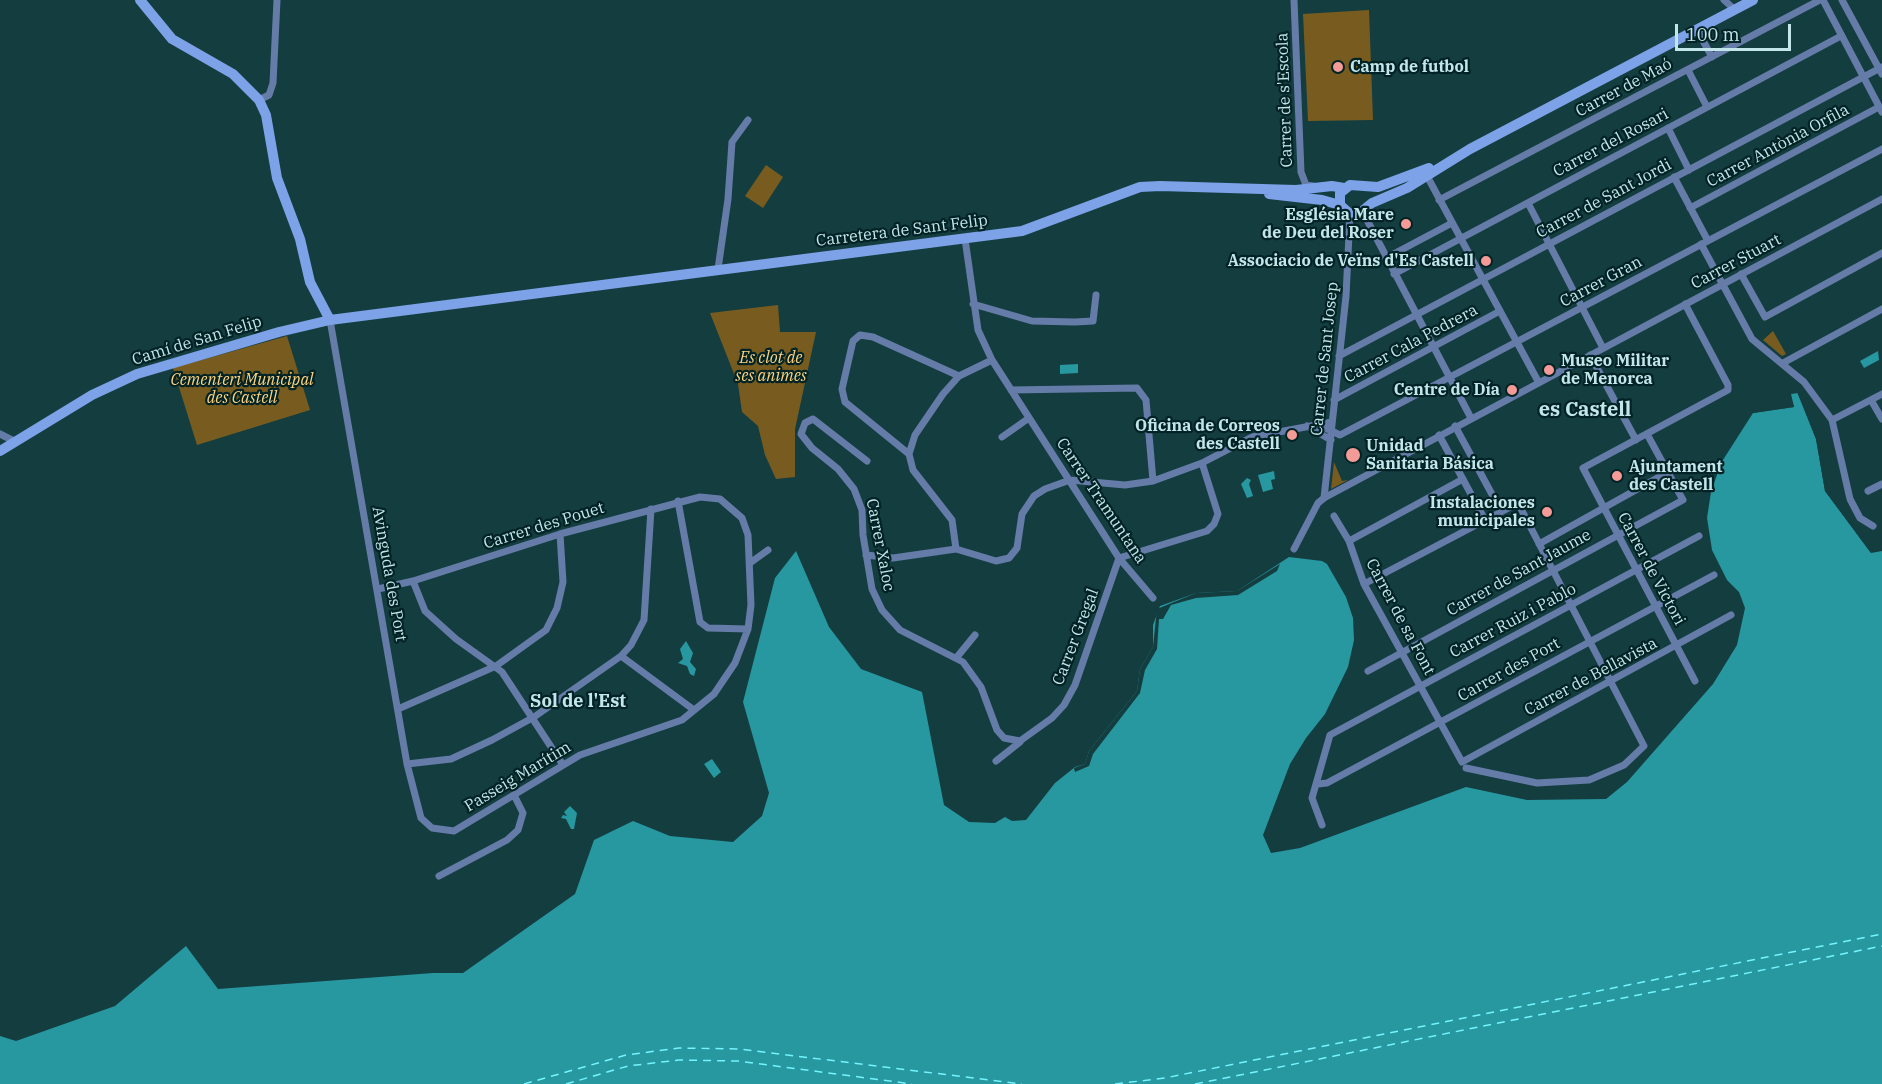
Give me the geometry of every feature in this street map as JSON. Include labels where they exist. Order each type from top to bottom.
[{"type":"main road","points":[[140,0],[172,39],[233,74],[248,86],[259,100],[266,115],[277,178],[300,239],[310,282],[330,320]]},
{"type":"main road","points":[[1340,205],[1339,197],[1344,188],[1353,184],[1368,187],[1403,179],[1470,149],[1753,0]]},
{"type":"main road","points":[[1233,189],[1294,199],[1322,200],[1340,205],[1350,214],[1427,176],[1470,149]]},
{"type":"main road","name":"Carretera de Sant Felip","points":[[457,304],[1022,231],[1140,187],[1296,190],[1344,188]]},
{"type":"main road","points":[[1368,187],[1373,194],[1369,206]]},
{"type":"main road","name":"Camí de San Felip","points":[[0,451],[92,395],[137,374],[279,332],[330,320],[457,304]]},
{"type":"street","points":[[259,100],[269,95],[273,83],[277,0]]},
{"type":"street","name":"Carrer de s'Escola","points":[[1294,0],[1301,172],[1306,185],[1318,188]]},
{"type":"street","points":[[1724,0],[1735,10]]},
{"type":"street","points":[[1821,0],[1881,110]]},
{"type":"street","name":"Carrer de Maó","points":[[1440,200],[1821,0]]},
{"type":"street","points":[[1842,0],[1881,70]]},
{"type":"street","points":[[1697,30],[1712,57]]},
{"type":"street","name":"Carrer del Rosari","points":[[1394,274],[1841,36]]},
{"type":"street","points":[[1688,70],[1707,107]]},
{"type":"street","name":"Carrer de Sant Jordi","points":[[1339,356],[1863,77],[1881,70]]},
{"type":"street","name":"Carrer Antònia Orfila","points":[[1690,208],[1881,110]]},
{"type":"street","points":[[718,269],[728,199],[732,142],[748,120]]},
{"type":"street","points":[[1668,128],[1689,170]]},
{"type":"street","name":"Carrer Gran","points":[[1331,436],[1340,435],[1450,378],[1882,149]]},
{"type":"street","points":[[1427,176],[1539,383]]},
{"type":"street","points":[[1674,177],[1723,284],[1752,339],[1804,382],[1832,420],[1850,499],[1860,518],[1873,526]]},
{"type":"street","name":"Carrer Stuart","points":[[1471,418],[1882,199]]},
{"type":"street","points":[[1528,202],[1603,348]]},
{"type":"street","points":[[1294,549],[1318,503],[1324,498],[1471,418],[1367,220],[1369,206]]},
{"type":"street","name":"Carrer de Sant Josep","points":[[1324,498],[1346,296],[1350,214]]},
{"type":"street","points":[[1386,258],[1452,223]]},
{"type":"street","name":"Carrer Tramuntana","points":[[964,239],[978,330],[992,360],[1119,558],[1153,597]]},
{"type":"street","points":[[1742,274],[1766,317],[1882,253]]},
{"type":"street","points":[[973,304],[1032,321],[1094,321],[1096,295]]},
{"type":"street","points":[[1590,355],[1636,440],[1728,390],[1728,385],[1685,304]]},
{"type":"street","points":[[1783,363],[1882,309]]},
{"type":"street","name":"Carrer Cala Pedrera","points":[[1334,400],[1500,311]]},
{"type":"street","name":"Avinguda des Port","points":[[330,320],[407,764],[421,818],[432,828]]},
{"type":"street","points":[[909,454],[845,402],[842,389],[853,341],[860,334],[873,337],[959,376]]},
{"type":"street","points":[[956,549],[952,520],[913,470],[909,454],[915,435],[959,376],[992,360]]},
{"type":"street","points":[[1011,390],[1137,388],[1146,400],[1153,482]]},
{"type":"street","points":[[1832,420],[1882,394]]},
{"type":"street","points":[[1871,400],[1882,419]]},
{"type":"street","points":[[1002,437],[1029,418]]},
{"type":"street","name":"Carrer Xaloc","points":[[867,462],[813,419],[805,423],[801,434],[812,448],[838,469],[854,489],[862,510],[872,589],[886,616],[906,633],[957,657],[981,687],[997,730],[1004,738],[1020,741]]},
{"type":"street","points":[[866,555],[892,558],[956,549],[996,561],[1009,558],[1017,548],[1022,514],[1034,496],[1070,480],[1125,485],[1153,482],[1202,463],[1252,436],[1332,422]]},
{"type":"street","points":[[1317,424],[1331,436]]},
{"type":"street","points":[[1307,426],[1331,436]]},
{"type":"street","points":[[1455,426],[1500,512]]},
{"type":"street","points":[[0,434],[16,442]]},
{"type":"street","points":[[1539,544],[1668,472],[1647,434]]},
{"type":"street","points":[[1439,435],[1485,520]]},
{"type":"street","name":"Carrer de Victori","points":[[1636,440],[1583,468],[1695,681]]},
{"type":"street","points":[[1119,558],[1207,531],[1214,524],[1218,514],[1202,463]]},
{"type":"street","name":"Carrer de Sant Jaume","points":[[1368,671],[1683,500],[1668,472]]},
{"type":"street","points":[[1349,541],[1463,478]]},
{"type":"street","points":[[1868,491],[1882,484]]},
{"type":"street","name":"Carrer des Pouet","points":[[378,589],[678,501],[700,497],[720,499]]},
{"type":"street","name":"Passeig Marítim","points":[[432,828],[454,831],[580,755],[682,720],[714,694],[735,663],[748,629],[751,605],[748,535],[742,518],[720,499]]},
{"type":"street","points":[[678,501],[700,621],[708,628],[748,629]]},
{"type":"street","points":[[1364,584],[1518,502],[1644,746],[1624,765],[1589,780],[1537,783],[1464,765]]},
{"type":"street","points":[[407,764],[451,759],[534,717],[621,656],[631,645],[644,620],[651,509]]},
{"type":"street","name":"Carrer de sa Font","points":[[1334,516],[1349,541],[1364,584],[1464,765]]},
{"type":"street","points":[[398,709],[496,666],[546,630],[557,608],[563,582],[560,534]]},
{"type":"street","name":"Carrer Ruiz i Pablo","points":[[1318,784],[1316,780],[1329,738],[1340,729],[1699,536]]},
{"type":"street","points":[[750,563],[768,550]]},
{"type":"street","name":"Carrer Gregal","points":[[996,761],[1052,718],[1064,705],[1075,685],[1119,558]]},
{"type":"street","name":"Carrer des Port","points":[[1318,784],[1327,783],[1714,575]]},
{"type":"street","points":[[413,580],[425,611],[456,639],[496,666],[534,717],[563,765]]},
{"type":"street","name":"Carrer de Bellavista","points":[[1464,765],[1731,615]]},
{"type":"street","points":[[957,657],[975,634]]},
{"type":"street","points":[[621,656],[694,710]]},
{"type":"street","points":[[1318,784],[1312,798],[1322,825]]},
{"type":"street","points":[[439,876],[507,840],[518,830],[523,813],[514,795]]},
{"type":"green space","name":"Camp de futbol","points":[[1369,10],[1373,120],[1308,121],[1303,14]]},
{"type":"green space","points":[[766,165],[783,177],[763,208],[745,196]]},
{"type":"green space","name":"Es clot de ses animes","points":[[778,305],[780,332],[816,332],[795,429],[795,477],[776,479],[765,455],[758,426],[742,412],[738,384],[710,313]]},
{"type":"green space","points":[[1773,331],[1786,354],[1782,356],[1763,340]]},
{"type":"green space","name":"Cementeri Municipal des Castell","points":[[287,336],[310,410],[197,445],[173,368]]},
{"type":"green space","points":[[1334,462],[1342,481],[1348,480],[1331,489]]},
{"type":"water","points":[[1878,351],[1879,360],[1864,368],[1860,361]]},
{"type":"water","points":[[1078,364],[1078,373],[1060,374],[1060,365]]},
{"type":"water","points":[[1797,392],[1816,439],[1825,491],[1871,553],[1882,551],[1882,1084],[0,1084],[0,1036],[16,1041],[115,1006],[186,946],[218,989],[433,973],[463,973],[575,894],[594,840],[633,821],[670,836],[733,842],[762,816],[769,793],[743,702],[775,578],[796,551],[829,627],[861,669],[922,692],[944,805],[969,822],[995,823],[1005,817],[1012,821],[1026,820],[1055,783],[1075,767],[1085,764],[1089,751],[1137,691],[1140,669],[1153,647],[1153,625],[1160,606],[1196,593],[1237,591],[1289,557],[1322,561],[1327,564],[1346,597],[1353,618],[1354,640],[1348,667],[1325,714],[1306,738],[1290,764],[1263,835],[1271,853],[1300,848],[1466,787],[1527,800],[1606,799],[1627,782],[1713,684],[1737,645],[1745,608],[1739,592],[1727,580],[1712,550],[1707,518],[1711,492],[1721,463],[1753,413],[1794,407],[1790,394]]},
{"type":"water","points":[[1274,471],[1275,479],[1271,480],[1273,489],[1263,492],[1258,475]]},
{"type":"water","points":[[1247,478],[1251,480],[1249,484],[1253,496],[1247,498],[1241,484]]},
{"type":"water","points":[[686,641],[693,653],[690,662],[696,669],[694,676],[690,674],[687,666],[678,663],[683,659],[680,649]]},
{"type":"water","points":[[712,759],[721,772],[714,778],[704,764]]},
{"type":"water","points":[[570,806],[577,813],[574,829],[571,829],[566,819],[561,818],[563,815],[567,816],[564,812]]},
{"type":"pier","points":[[1797,389],[1800,391],[1818,438],[1828,489],[1869,545],[1871,553],[1825,491],[1816,439],[1798,393],[1791,394],[1794,407],[1753,413],[1753,410],[1791,405],[1788,393]]},
{"type":"pier","points":[[1280,564],[1277,571],[1238,595],[1196,598],[1171,605],[1163,619],[1159,619],[1157,649],[1145,670],[1140,693],[1093,754],[1089,766],[1075,772],[1074,768],[1085,764],[1089,751],[1137,691],[1140,669],[1153,647],[1157,609],[1196,593],[1237,591]]},
{"type":"ferry route","points":[[1115,1084],[1165,1078],[1882,934]]},
{"type":"ferry route","points":[[1195,1084],[1882,946]]},
{"type":"ferry route","points":[[524,1084],[626,1055],[679,1048],[739,1049],[1022,1084]]},
{"type":"ferry route","points":[[566,1084],[628,1066],[679,1060],[738,1061],[912,1084]]},
{"type":"place","name":"Camp de futbol","points":[[1338,67]]},
{"type":"place","name":"Església Mare de Deu del Roser","points":[[1406,224]]},
{"type":"place","name":"Associacio de Veïns d'Es Castell","points":[[1486,261]]},
{"type":"place","name":"Museo Militar de Menorca","points":[[1549,370]]},
{"type":"place","name":"Centre de Día","points":[[1512,390]]},
{"type":"place","name":"Oficina de Correos des Castell","points":[[1292,435]]},
{"type":"place","name":"Unidad Sanitaria Básica","points":[[1353,455]]},
{"type":"place","name":"Ajuntament des Castell","points":[[1617,476]]},
{"type":"place","name":"Instalaciones municipales","points":[[1547,512]]},
{"type":"district","name":"es Castell","points":[[1585,410]]},
{"type":"district","name":"Sol de l'Est","points":[[578,702]]}]
